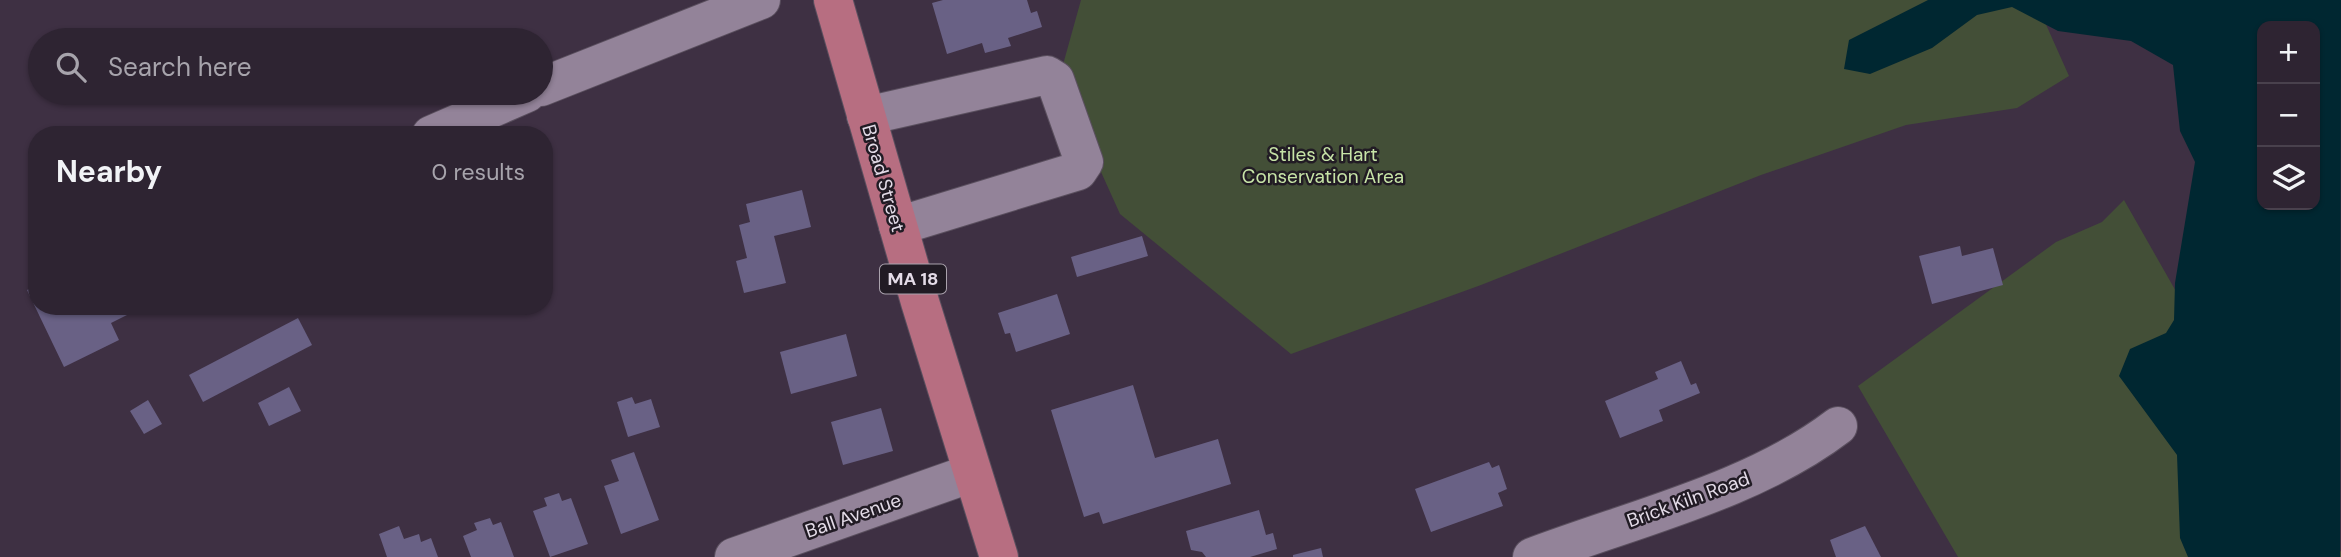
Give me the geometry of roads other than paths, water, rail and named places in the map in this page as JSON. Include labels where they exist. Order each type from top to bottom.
[{"type":"main road","name":"Broad Street","points":[[833,0],[898,226],[999,557]]},
{"type":"street","points":[[553,82],[761,0]]},
{"type":"street","points":[[866,116],[1046,75],[1055,80],[1084,162],[1079,172],[898,226]]},
{"type":"street","points":[[452,126],[500,105]]},
{"type":"street","name":"Brick Kiln Road","points":[[1532,557],[1740,482],[1799,452],[1838,426]]},
{"type":"street","name":"Ball Avenue","points":[[734,557],[972,473]]},
{"type":"water","points":[[1928,0],[2341,0],[2340,557],[2188,557],[2180,538],[2177,455],[2119,376],[2130,349],[2166,333],[2174,320],[2175,283],[2195,162],[2180,131],[2173,65],[2131,41],[2058,31],[2012,7],[1977,15],[1932,48],[1870,74],[1844,69],[1849,40]]},
{"type":"park label","name":"Stiles & Hart Conservation Area","points":[[1323,165]]}]
